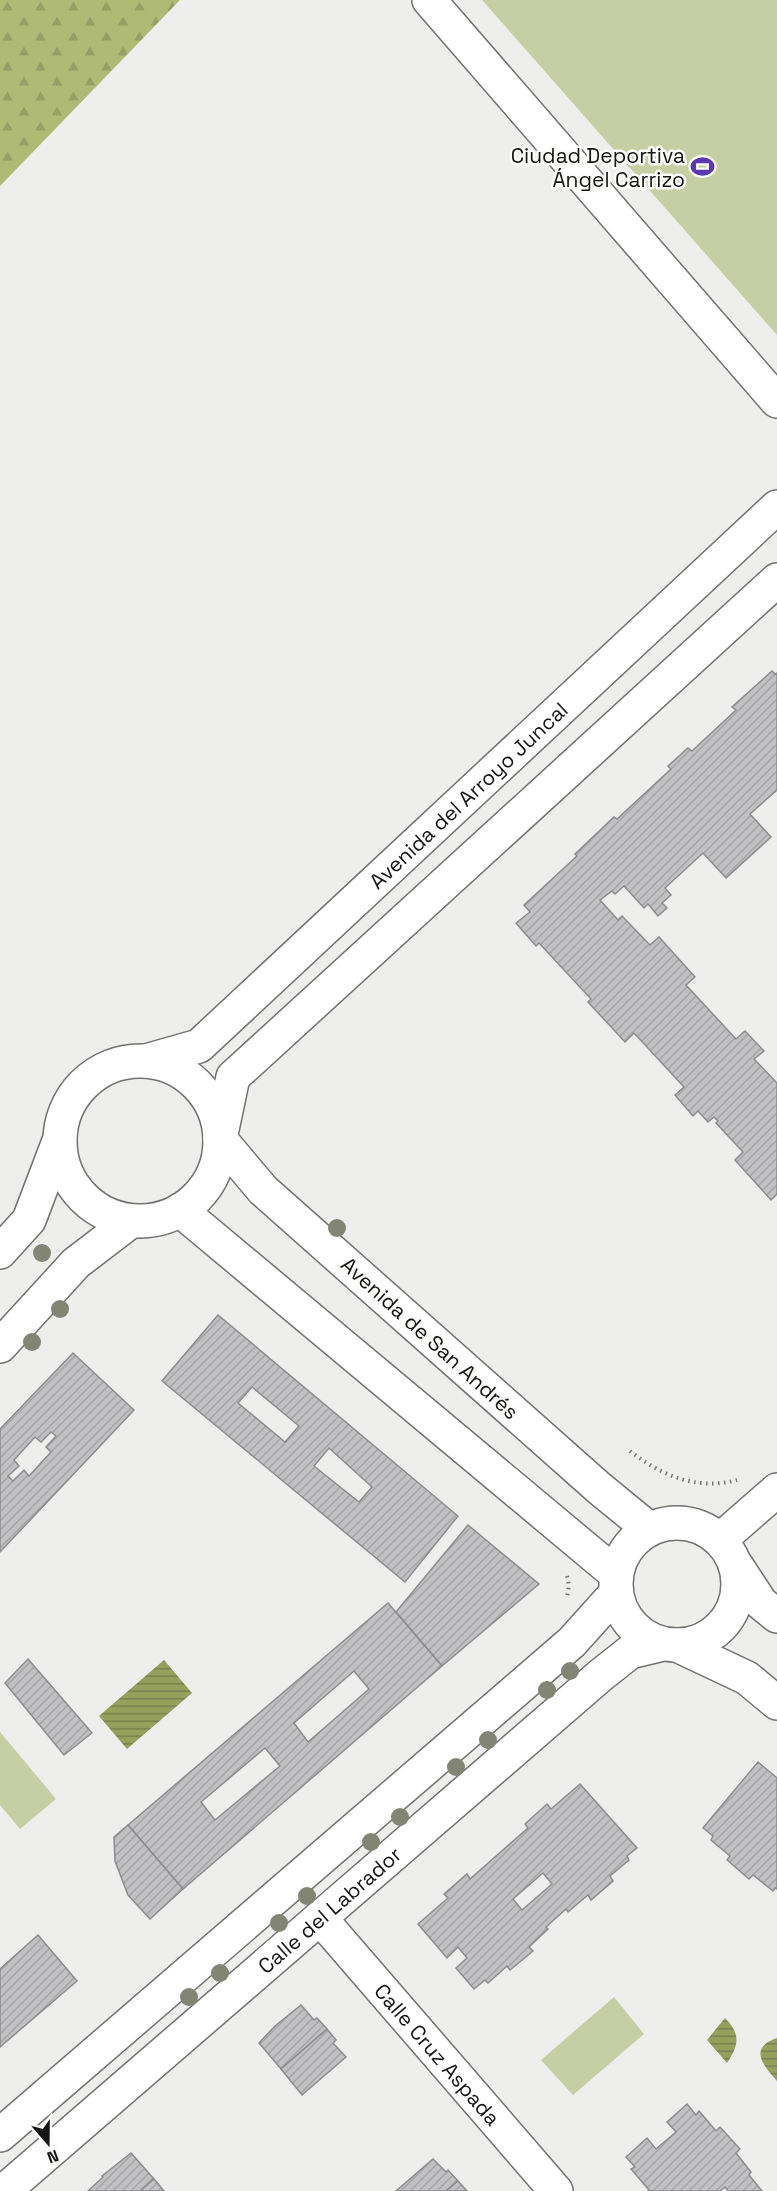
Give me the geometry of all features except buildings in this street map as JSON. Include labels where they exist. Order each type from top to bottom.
[{"type":"street","points":[[429,0],[777,401]]},
{"type":"street","name":"Avenida del Arroyo Juncal","points":[[146,1061],[200,1046],[777,507]]},
{"type":"street","points":[[59,1141],[63,1164],[72,1186],[88,1203],[108,1215],[131,1221],[156,1220],[180,1210],[200,1194],[214,1173],[233,1077],[777,580]]},
{"type":"street","points":[[0,1252],[29,1220],[59,1141],[64,1115],[76,1092],[96,1075],[120,1064],[146,1061],[169,1066],[189,1078],[205,1095],[216,1116],[220,1139]]},
{"type":"street","name":"Avenida de San Andrés","points":[[220,1139],[263,1190],[599,1488],[649,1529]]},
{"type":"street","points":[[180,1210],[616,1584]]},
{"type":"street","points":[[0,1346],[75,1263],[131,1221]]},
{"type":"street","points":[[728,1552],[777,1490]]},
{"type":"street","points":[[777,1616],[761,1603],[728,1552],[705,1528],[686,1523],[667,1522],[649,1529],[633,1540],[622,1556],[616,1584],[622,1611],[632,1626],[646,1637],[670,1644],[747,1678],[777,1703]]},
{"type":"street","points":[[670,1644],[696,1642],[713,1634],[727,1620],[736,1603],[739,1584],[728,1552]]},
{"type":"street","name":"Calle del Labrador","points":[[0,2135],[572,1642],[616,1584]]},
{"type":"street","name":"Calle del Labrador","points":[[4,2189],[601,1675],[630,1652],[670,1644]]},
{"type":"street","name":"Calle Cruz Aspada","points":[[320,1918],[556,2191]]},
{"type":"path","points":[[630,1451],[652,1468],[673,1477],[704,1484],[734,1481],[743,1477]]},
{"type":"path","points":[[562,1606],[567,1600],[569,1585],[567,1575]]},
{"type":"green space","points":[[0,0],[180,0],[0,186]]},
{"type":"shaded area","name":"Ciudad Deportiva Ángel Carrizo","points":[[482,0],[777,0],[777,335]]},
{"type":"shaded area","points":[[164,1660],[192,1693],[127,1749],[99,1716]]},
{"type":"shaded area","points":[[0,1732],[56,1799],[20,1829],[0,1805]]},
{"type":"shaded area","points":[[614,1997],[644,2034],[573,2095],[541,2060]]},
{"type":"shaded area","points":[[725,2018],[736,2035],[736,2045],[727,2063],[707,2040]]},
{"type":"shaded area","points":[[777,2038],[777,2081],[763,2063],[761,2052],[768,2042]]},
{"type":"place","name":"Ciudad Deportiva Ángel Carrizo","points":[[703,167]]}]
